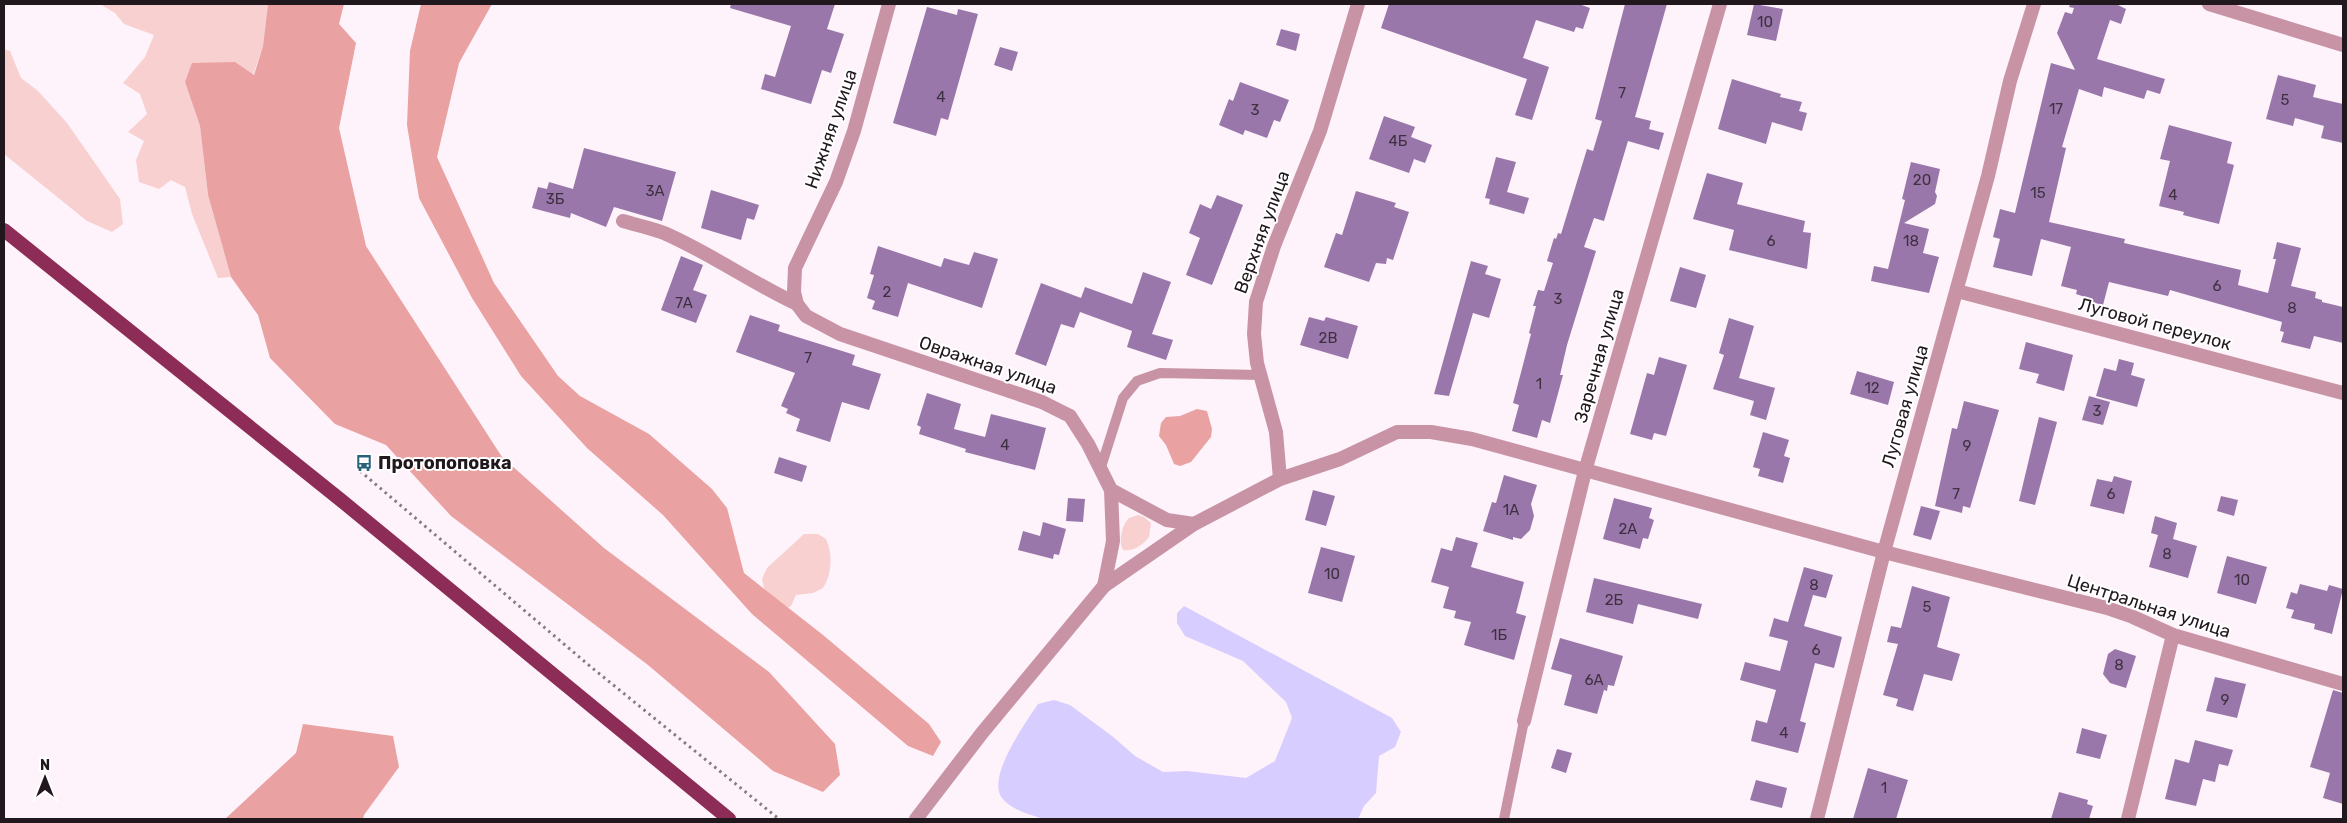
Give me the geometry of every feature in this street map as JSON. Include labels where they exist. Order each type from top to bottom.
[{"type":"highway","points":[[4,230],[342,501],[729,819]]},
{"type":"street","name":"Нижняя улица","points":[[796,298],[795,268],[836,182],[854,131],[889,4]]},
{"type":"street","name":"Верхняя улица","points":[[1280,479],[1276,432],[1257,363],[1254,334],[1256,302],[1274,246],[1320,131],[1358,4]]},
{"type":"street","name":"Заречная улица","points":[[1524,721],[1585,471],[1720,4]]},
{"type":"street","name":"Луговая улица","points":[[1817,819],[1884,552],[1988,176],[2010,81],[2034,4]]},
{"type":"street","points":[[2209,4],[2343,46]]},
{"type":"street","name":"Овражная улица","points":[[623,221],[663,233],[738,272],[766,290],[796,298],[806,316],[840,334],[1042,402],[1070,416],[1100,467],[1111,490],[1113,541],[1104,586]]},
{"type":"street","name":"Луговой переулок","points":[[1957,291],[2343,393]]},
{"type":"street","name":"Центральная улица","points":[[1280,479],[1340,459],[1397,432],[1431,432],[1472,439],[1884,552],[2107,608],[2133,617],[2173,635],[2343,684]]},
{"type":"street","points":[[916,819],[982,733],[1104,586],[1194,524],[1280,479]]},
{"type":"street","points":[[1111,490],[1167,520],[1194,524]]},
{"type":"street","points":[[2128,819],[2173,635]]},
{"type":"lane","points":[[1100,467],[1124,398],[1137,382],[1160,374],[1261,376]]},
{"type":"lane","points":[[1504,819],[1524,721]]},
{"type":"path","points":[[360,471],[591,667],[779,819]]},
{"type":"shaded area","points":[[100,4],[268,4],[263,46],[253,75],[185,82],[200,126],[208,195],[231,277],[218,278],[192,214],[185,187],[171,180],[159,189],[139,182],[136,160],[144,141],[128,132],[147,114],[140,94],[123,83],[145,57],[154,35],[124,24],[115,13]]},
{"type":"shaded area","points":[[268,4],[344,4],[339,24],[356,43],[339,128],[366,246],[502,457],[604,548],[769,672],[835,744],[840,775],[823,792],[773,771],[648,665],[451,516],[386,445],[335,424],[270,358],[258,315],[231,277],[208,195],[200,126],[185,82],[192,63],[235,62],[254,75],[263,46]]},
{"type":"shaded area","points":[[421,4],[492,4],[459,63],[437,157],[494,283],[558,376],[580,396],[649,434],[712,489],[727,508],[744,573],[823,635],[929,724],[941,742],[933,756],[908,746],[752,614],[663,515],[587,448],[521,376],[472,298],[419,198],[407,125],[410,51]]},
{"type":"shaded area","points":[[4,49],[10,51],[21,78],[38,91],[67,123],[120,199],[123,224],[112,232],[87,221],[4,154]]},
{"type":"shaded area","points":[[1197,409],[1207,411],[1212,429],[1211,437],[1191,462],[1180,466],[1174,464],[1166,445],[1159,436],[1161,423],[1166,417],[1180,416]]},
{"type":"shaded area","points":[[1138,515],[1151,523],[1149,537],[1137,547],[1123,550],[1121,538],[1124,525],[1129,518]]},
{"type":"shaded area","points":[[804,534],[818,534],[826,539],[830,551],[830,570],[823,588],[813,593],[796,595],[791,606],[786,609],[765,593],[762,579],[767,568]]},
{"type":"shaded area","points":[[1184,606],[1392,718],[1401,732],[1395,747],[1379,756],[1376,793],[1364,806],[1358,819],[1043,819],[1015,809],[1002,798],[998,789],[999,777],[1009,750],[1038,704],[1054,700],[1070,705],[1112,736],[1135,756],[1163,772],[1187,771],[1246,778],[1275,761],[1292,718],[1286,702],[1243,661],[1185,636],[1177,623],[1177,613]]},
{"type":"shaded area","points":[[303,724],[393,736],[399,767],[363,819],[225,819],[296,753]]},
{"type":"building","points":[[731,4],[835,4],[827,29],[844,34],[831,73],[822,70],[811,104],[761,89],[765,74],[775,77],[791,26],[730,8]]},
{"type":"building","points":[[1389,4],[1579,4],[1590,8],[1583,29],[1576,27],[1574,32],[1536,20],[1523,58],[1549,67],[1532,120],[1515,115],[1527,79],[1381,28]]},
{"type":"building","points":[[1625,4],[1667,4],[1635,117],[1651,121],[1649,129],[1664,133],[1659,150],[1628,141],[1604,221],[1594,218],[1584,247],[1596,251],[1567,345],[1560,375],[1563,375],[1550,423],[1542,420],[1537,438],[1512,431],[1519,405],[1513,403],[1531,334],[1529,333],[1536,306],[1533,306],[1538,290],[1544,291],[1553,263],[1547,261],[1554,238],[1556,239],[1558,233],[1561,234],[1587,149],[1593,151],[1602,121],[1595,119]]},
{"type":"building","points":[[1754,4],[1783,9],[1776,41],[1747,35]]},
{"type":"building","points":[[2070,4],[2116,4],[2126,9],[2121,24],[2110,20],[2097,59],[2165,79],[2160,94],[2147,90],[2144,99],[2104,87],[2102,97],[2079,89],[2062,147],[2066,148],[2049,222],[2125,239],[2124,243],[2241,270],[2238,285],[2268,293],[2276,259],[2273,259],[2277,242],[2301,248],[2291,286],[2316,292],[2315,298],[2322,300],[2322,302],[2343,307],[2343,343],[2314,336],[2310,349],[2281,342],[2284,332],[2280,331],[2282,322],[2170,290],[2168,296],[2109,282],[2103,305],[2084,300],[2085,297],[2076,294],[2077,290],[2061,286],[2071,247],[2041,239],[2032,276],[1993,267],[2000,239],[1993,237],[2000,209],[2015,213],[2051,63],[2075,70],[2057,33],[2065,12],[2072,14],[2074,8],[2069,7]]},
{"type":"building","points":[[927,7],[957,15],[958,9],[978,14],[948,120],[941,118],[936,136],[893,123]]},
{"type":"building","points":[[1281,29],[1300,34],[1296,51],[1276,45]]},
{"type":"building","points":[[1000,47],[1018,52],[1012,71],[994,65]]},
{"type":"building","points":[[2278,75],[2316,85],[2313,97],[2343,104],[2343,143],[2321,138],[2324,126],[2295,118],[2293,126],[2266,119]]},
{"type":"building","points":[[1732,79],[1781,94],[1780,97],[1802,102],[1799,111],[1807,113],[1802,131],[1772,122],[1766,144],[1718,129]]},
{"type":"building","points":[[1240,82],[1289,100],[1280,122],[1274,120],[1267,138],[1245,130],[1243,135],[1219,125],[1229,99],[1233,101]]},
{"type":"building","points":[[1384,116],[1415,127],[1411,137],[1432,145],[1425,163],[1414,159],[1409,173],[1369,159]]},
{"type":"building","points":[[2169,125],[2232,142],[2227,163],[2234,165],[2219,224],[2183,215],[2184,212],[2159,206],[2170,161],[2160,159]]},
{"type":"building","points":[[584,148],[676,172],[662,221],[614,207],[606,227],[571,213],[570,218],[532,208],[538,187],[547,189],[549,182],[573,189]]},
{"type":"building","points":[[1496,157],[1516,162],[1507,192],[1529,198],[1524,214],[1489,204],[1490,199],[1485,198]]},
{"type":"building","points":[[1911,162],[1940,169],[1935,192],[1937,196],[1935,204],[1904,223],[1929,229],[1923,253],[1939,257],[1929,293],[1871,281],[1874,266],[1888,269],[1905,200],[1902,199]]},
{"type":"building","points":[[1707,173],[1743,183],[1737,204],[1805,221],[1803,232],[1811,233],[1807,269],[1729,250],[1734,230],[1693,219]]},
{"type":"building","points":[[711,190],[759,205],[754,220],[747,218],[741,240],[701,228]]},
{"type":"building","points":[[1356,191],[1396,203],[1394,207],[1409,212],[1393,260],[1387,258],[1386,264],[1376,263],[1369,282],[1324,267],[1336,233],[1342,235]]},
{"type":"building","points":[[1217,195],[1243,205],[1212,285],[1186,275],[1200,238],[1189,233],[1200,204],[1211,209]]},
{"type":"building","points":[[878,246],[941,267],[944,258],[969,265],[974,252],[998,259],[982,308],[908,283],[898,317],[872,309],[875,301],[867,298],[874,275],[870,274]]},
{"type":"building","points":[[681,256],[703,265],[693,290],[707,295],[696,323],[661,310]]},
{"type":"building","points":[[1471,261],[1488,266],[1485,274],[1501,279],[1489,318],[1473,313],[1449,396],[1434,394]]},
{"type":"building","points":[[1680,267],[1706,275],[1696,308],[1670,301]]},
{"type":"building","points":[[1143,272],[1171,282],[1152,334],[1173,340],[1166,360],[1127,347],[1132,331],[1080,312],[1074,328],[1061,324],[1046,366],[1015,354],[1041,283],[1081,298],[1085,287],[1132,304]]},
{"type":"building","points":[[750,315],[780,325],[778,331],[855,355],[852,365],[881,374],[869,410],[842,402],[830,442],[796,431],[800,419],[786,413],[788,409],[781,406],[795,373],[736,352]]},
{"type":"building","points":[[1309,317],[1324,321],[1326,317],[1358,326],[1348,359],[1300,345]]},
{"type":"building","points":[[1729,318],[1754,326],[1739,378],[1775,388],[1766,420],[1750,415],[1754,401],[1713,389],[1724,355],[1719,353]]},
{"type":"building","points":[[2026,342],[2073,355],[2064,391],[2036,383],[2039,374],[2019,369]]},
{"type":"building","points":[[1659,357],[1687,365],[1666,436],[1654,433],[1652,440],[1630,434],[1647,373],[1654,375]]},
{"type":"building","points":[[2119,359],[2134,363],[2131,375],[2145,379],[2137,407],[2096,396],[2104,368],[2116,371]]},
{"type":"building","points":[[1857,371],[1894,382],[1888,405],[1850,394]]},
{"type":"building","points":[[927,393],[961,404],[954,429],[985,437],[991,414],[1046,428],[1035,470],[965,452],[966,449],[919,434],[921,427],[917,425]]},
{"type":"building","points":[[2089,396],[2110,402],[2103,425],[2082,420]]},
{"type":"building","points":[[1964,401],[1999,410],[1970,508],[1963,506],[1962,513],[1935,506],[1952,428],[1957,429]]},
{"type":"building","points":[[2039,417],[2057,422],[2035,505],[2019,501]]},
{"type":"building","points":[[1763,432],[1789,440],[1784,456],[1790,458],[1783,483],[1758,476],[1760,469],[1753,467]]},
{"type":"building","points":[[779,457],[807,466],[802,482],[774,473]]},
{"type":"building","points":[[1504,475],[1537,485],[1531,504],[1534,516],[1530,530],[1521,539],[1513,537],[1513,540],[1483,531],[1492,502],[1496,503]]},
{"type":"building","points":[[2114,476],[2132,481],[2124,514],[2090,506],[2097,479],[2112,482]]},
{"type":"building","points":[[1313,490],[1335,496],[1326,526],[1305,520]]},
{"type":"building","points":[[2221,496],[2238,500],[2234,516],[2217,511]]},
{"type":"building","points":[[1068,498],[1085,499],[1083,522],[1066,521]]},
{"type":"building","points":[[1614,498],[1652,508],[1649,518],[1654,520],[1648,539],[1643,538],[1640,549],[1603,539]]},
{"type":"building","points":[[1921,506],[1940,511],[1931,540],[1913,535]]},
{"type":"building","points":[[2155,516],[2177,523],[2173,539],[2197,546],[2188,578],[2149,567],[2158,535],[2151,533]]},
{"type":"building","points":[[1043,522],[1066,529],[1059,555],[1054,554],[1053,559],[1018,550],[1023,531],[1040,536]]},
{"type":"building","points":[[1456,537],[1478,543],[1471,567],[1524,582],[1516,613],[1526,616],[1514,660],[1464,645],[1471,622],[1454,618],[1456,611],[1443,608],[1449,587],[1431,582],[1441,548],[1452,551]]},
{"type":"building","points":[[1321,547],[1355,556],[1342,602],[1308,593]]},
{"type":"building","points":[[2227,556],[2267,567],[2256,604],[2217,593]]},
{"type":"building","points":[[1804,567],[1833,575],[1826,598],[1813,595],[1804,626],[1842,637],[1834,668],[1815,663],[1800,721],[1806,723],[1798,753],[1751,741],[1756,720],[1767,723],[1776,690],[1740,680],[1745,662],[1780,671],[1788,641],[1769,636],[1774,618],[1788,622]]},
{"type":"building","points":[[1594,578],[1702,604],[1698,619],[1638,604],[1633,624],[1586,612]]},
{"type":"building","points":[[2300,584],[2327,591],[2329,585],[2343,589],[2332,634],[2314,629],[2315,624],[2291,618],[2294,610],[2286,608],[2291,592],[2297,594]]},
{"type":"building","points":[[1912,586],[1950,597],[1937,647],[1960,654],[1952,681],[1924,674],[1913,711],[1896,706],[1898,699],[1883,695],[1898,644],[1887,642],[1891,626],[1901,628]]},
{"type":"building","points":[[1560,638],[1623,656],[1614,686],[1608,685],[1607,691],[1604,690],[1597,714],[1564,705],[1572,675],[1551,669]]},
{"type":"building","points":[[2115,649],[2136,656],[2126,688],[2110,683],[2103,674],[2108,654]]},
{"type":"building","points":[[2215,677],[2246,684],[2237,718],[2206,711]]},
{"type":"building","points":[[2333,690],[2343,693],[2343,804],[2323,798],[2330,773],[2310,767]]},
{"type":"building","points":[[2082,728],[2107,735],[2100,759],[2076,753]]},
{"type":"building","points":[[2195,740],[2233,750],[2228,766],[2219,764],[2215,782],[2203,779],[2196,806],[2165,799],[2175,759],[2189,763]]},
{"type":"building","points":[[1557,749],[1572,753],[1566,773],[1551,768]]},
{"type":"building","points":[[1868,768],[1908,780],[1896,819],[1853,819]]},
{"type":"building","points":[[1756,780],[1787,788],[1782,808],[1750,800]]},
{"type":"building","points":[[2059,792],[2088,800],[2087,804],[2093,806],[2089,819],[2051,819]]},
{"type":"place","name":"Протопоповка","points":[[364,463]]}]
